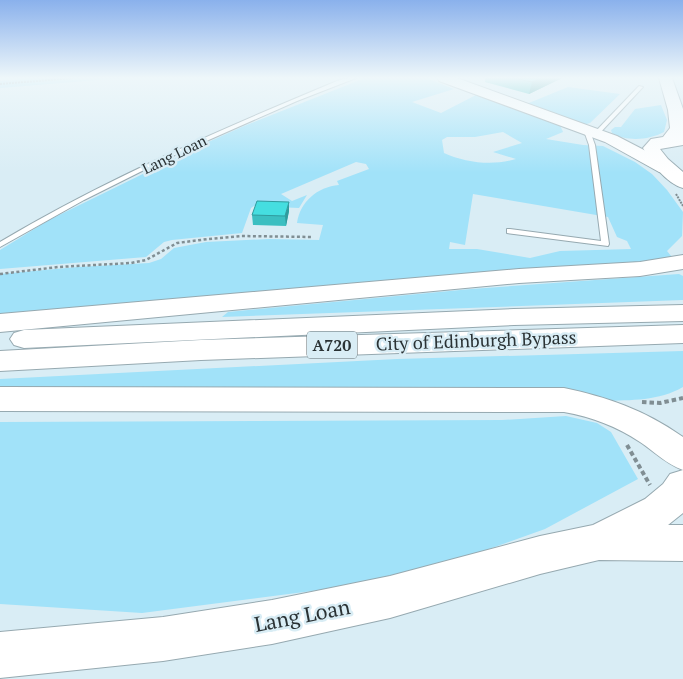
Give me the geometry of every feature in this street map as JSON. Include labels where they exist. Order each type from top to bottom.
[{"type":"main road","points":[[531,110],[598,135],[665,168],[683,182]]},
{"type":"main road","points":[[665,168],[656,157],[652,148],[670,142],[676,133],[678,125],[675,110]]},
{"type":"main road","points":[[598,135],[670,142]]},
{"type":"main road","points":[[0,323],[519,276],[640,269],[683,262]]},
{"type":"main road","name":"City of Edinburgh Bypass","points":[[0,340],[366,323],[673,324]]},
{"type":"main road","name":"City of Edinburgh Bypass","points":[[0,362],[673,324]]},
{"type":"main road","points":[[0,400],[564,400],[594,405],[616,412],[660,437],[683,456]]},
{"type":"main road","name":"Lang Loan","points":[[598,542],[655,514],[678,493],[683,485]]},
{"type":"main road","name":"Lang Loan","points":[[0,655],[163,639],[272,622],[390,597],[540,555],[598,542],[683,543]]},
{"type":"lane","name":"Lang Loan","points":[[0,245],[39,221],[218,132],[272,110]]},
{"type":"lane","points":[[510,231],[605,244],[592,145],[598,135],[621,110]]},
{"type":"path","points":[[0,274],[58,267],[131,263],[146,260],[178,243],[208,239],[241,236],[313,237]]},
{"type":"shaded area","points":[[285,110],[432,110],[441,113],[447,110],[517,110],[560,125],[563,132],[546,139],[603,146],[635,162],[652,174],[667,190],[683,212],[682,236],[667,251],[672,257],[633,264],[0,314],[0,274],[149,263],[161,259],[174,248],[206,242],[269,239],[319,240],[323,225],[297,223],[306,202],[317,192],[339,185],[337,181],[369,169],[366,164],[356,162],[281,194],[292,201],[307,195],[299,208],[254,206],[251,208],[242,233],[164,242],[146,257],[0,269],[0,250],[49,220],[206,143]],"holes":[[[503,132],[522,143],[493,152],[516,159],[489,163],[470,161],[444,153],[442,140],[447,137],[475,137]],[[473,194],[608,217],[617,237],[627,241],[631,249],[560,251],[530,258],[477,249],[449,249],[450,242],[465,245]]]},
{"type":"shaded area","points":[[538,110],[604,110],[590,123],[583,125]]},
{"type":"shaded area","points":[[634,110],[663,110],[667,120],[664,132],[652,137],[631,139],[612,133],[611,130],[615,127],[621,127]]},
{"type":"shaded area","points":[[679,274],[683,276],[683,300],[222,317],[228,312],[471,289]]},
{"type":"shaded area","points":[[683,351],[683,387],[664,395],[635,400],[0,393],[0,379],[397,359]]},
{"type":"shaded area","points":[[566,416],[597,423],[611,432],[638,479],[545,529],[405,579],[142,613],[0,604],[0,422],[502,420]]},
{"type":"building","points":[[257,201],[289,202],[285,216],[252,215]]}]
